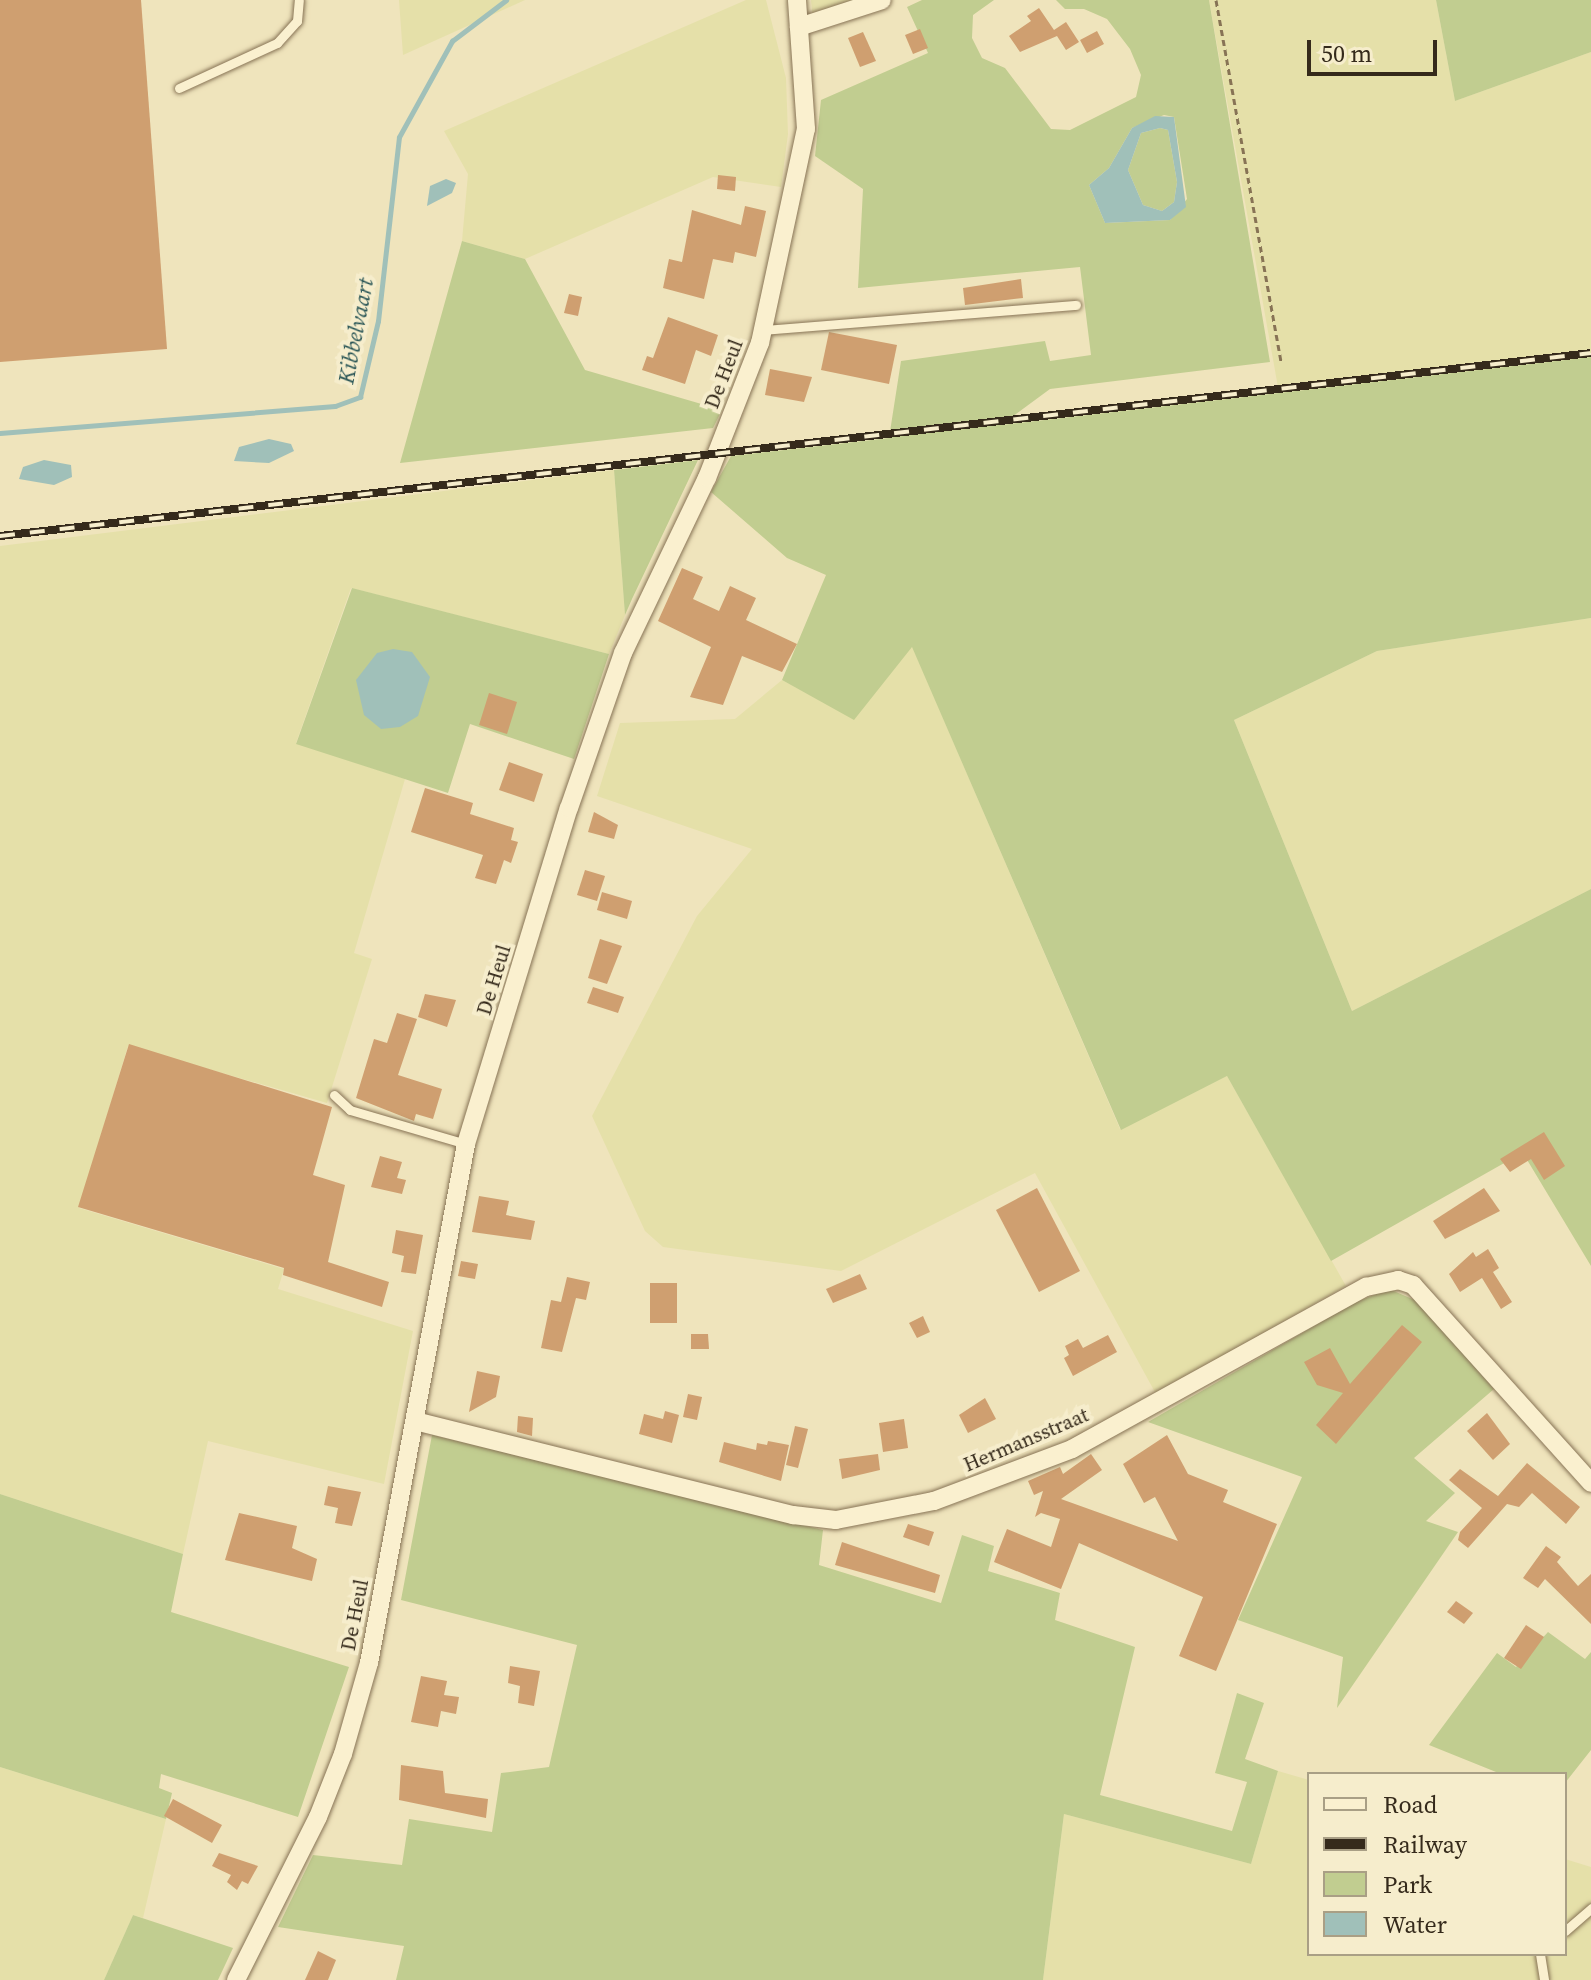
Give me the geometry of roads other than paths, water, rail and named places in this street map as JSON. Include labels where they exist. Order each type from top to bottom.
[{"type":"street","name":"De Heul","points":[[236,1980],[343,1754],[369,1663],[466,1144],[569,808],[623,653],[707,478],[763,330],[806,129],[797,0]]},
{"type":"street","points":[[799,27],[882,0]]},
{"type":"street","name":"Hermansstraat","points":[[415,1421],[793,1515],[836,1520],[934,1501],[1072,1449],[1366,1287],[1398,1280],[1413,1285],[1591,1483]]},
{"type":"lane","points":[[179,88],[277,43],[297,21],[299,0]]},
{"type":"lane","points":[[763,330],[1076,305]]},
{"type":"lane","points":[[334,1095],[350,1110],[466,1144]]},
{"type":"lane","points":[[1567,1929],[1591,1908]]},
{"type":"lane","points":[[1540,1956],[1544,1980]]},
{"type":"water","points":[[1155,116],[1174,117],[1186,207],[1170,220],[1105,223],[1089,185],[1109,168],[1132,128]],"holes":[[[1160,128],[1168,130],[1177,182],[1174,202],[1162,211],[1143,205],[1128,170],[1141,133]]]},
{"type":"water","points":[[446,179],[456,183],[452,193],[427,206],[430,186]]},
{"type":"water","points":[[269,439],[291,444],[294,451],[269,463],[234,461],[239,447]]},
{"type":"water","points":[[44,460],[71,465],[72,477],[54,485],[19,479],[23,467]]},
{"type":"water","points":[[393,649],[412,652],[430,677],[418,716],[400,727],[381,729],[364,715],[356,680],[377,653]]},
{"type":"waterway","name":"Kibbelvaart","points":[[0,433],[335,406],[360,397],[378,321],[399,137],[452,41],[506,0]]},
{"type":"railway","points":[[0,536],[1591,353]]}]
